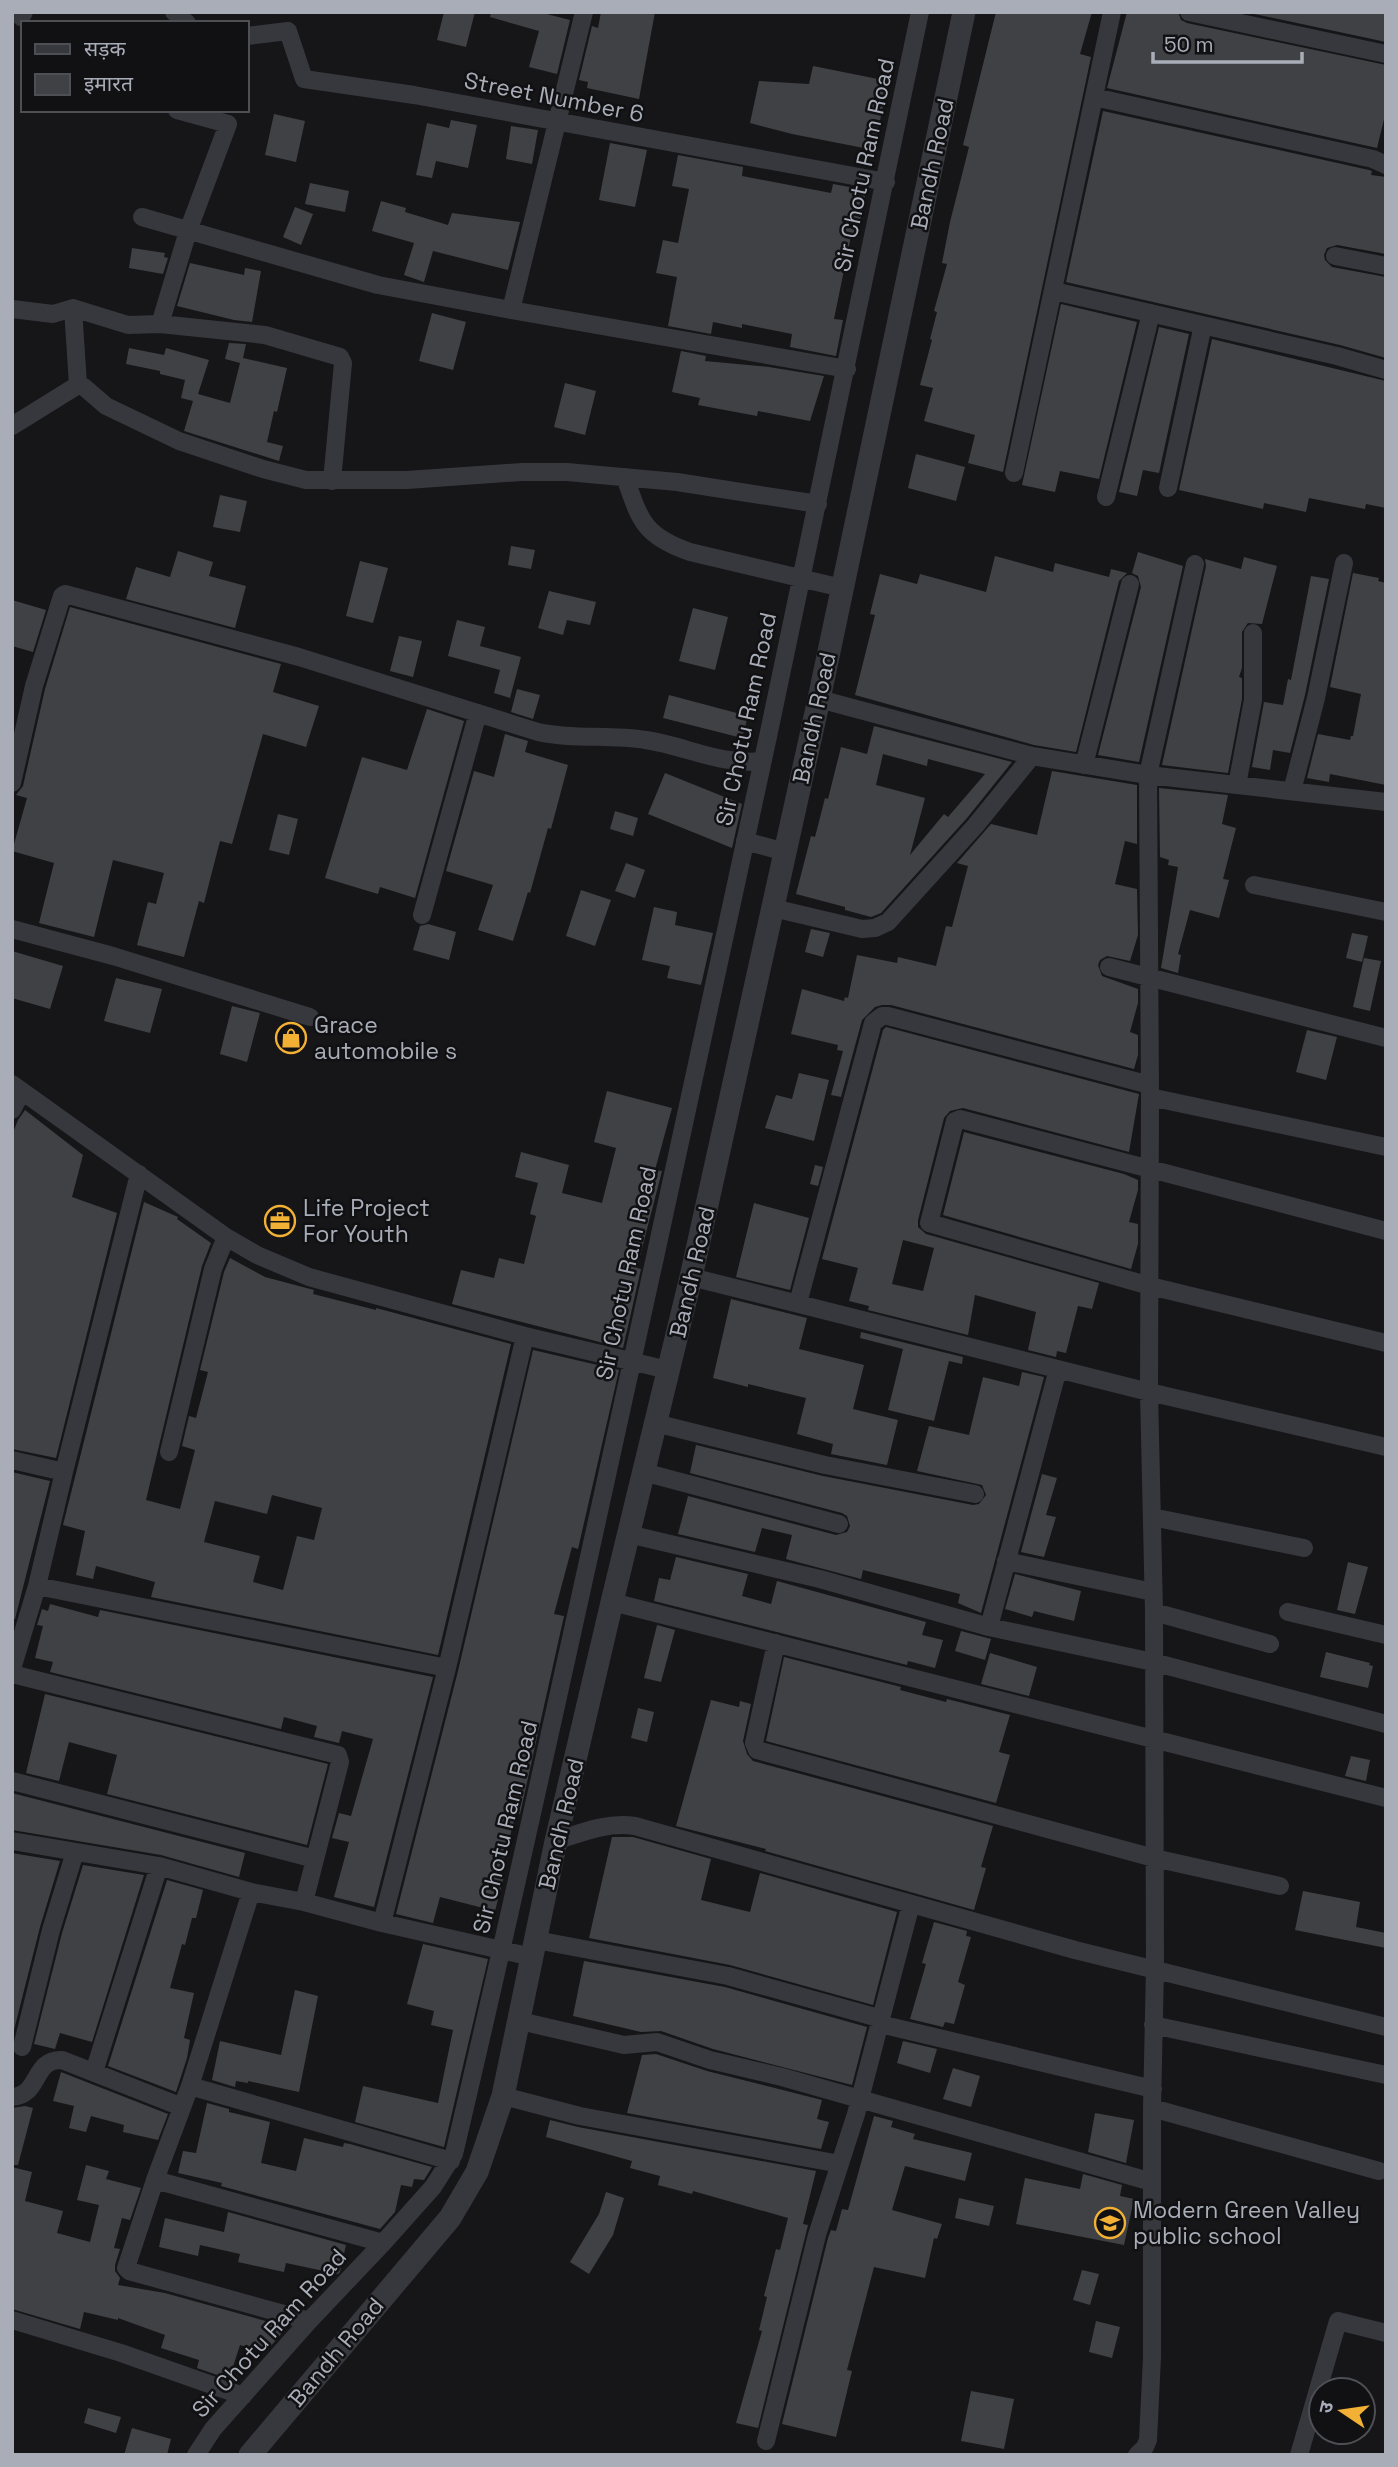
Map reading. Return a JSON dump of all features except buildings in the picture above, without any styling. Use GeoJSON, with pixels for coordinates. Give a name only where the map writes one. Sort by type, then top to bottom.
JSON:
{"type":"FeatureCollection","features":[{"type":"Feature","properties":{"kind":"street"},"geometry":{"type":"LineString","coordinates":[[511,310],[584,12]]}},
{"type":"Feature","properties":{"kind":"street","name":"Sir Chotu Ram Road"},"geometry":{"type":"LineString","coordinates":[[196,2455],[213,2429],[433,2187],[451,2161],[502,1950],[632,1362],[802,580],[920,12]]}},
{"type":"Feature","properties":{"kind":"street","name":"Bandh Road"},"geometry":{"type":"LineString","coordinates":[[250,2455],[450,2218],[477,2172],[503,2096],[556,1841],[691,1278],[773,908],[964,12]]}},
{"type":"Feature","properties":{"kind":"street"},"geometry":{"type":"LineString","coordinates":[[1014,472],[1112,12]]}},
{"type":"Feature","properties":{"kind":"street"},"geometry":{"type":"LineString","coordinates":[[1189,12],[1386,54]]}},
{"type":"Feature","properties":{"kind":"street","name":"Street Number 6"},"geometry":{"type":"LineString","coordinates":[[248,36],[288,32],[304,79],[414,95],[886,182]]}},
{"type":"Feature","properties":{"kind":"street"},"geometry":{"type":"LineString","coordinates":[[1094,97],[1373,159],[1386,165]]}},
{"type":"Feature","properties":{"kind":"street"},"geometry":{"type":"LineString","coordinates":[[160,324],[188,230],[228,124],[184,112]]}},
{"type":"Feature","properties":{"kind":"street"},"geometry":{"type":"LineString","coordinates":[[142,217],[379,285],[847,369]]}},
{"type":"Feature","properties":{"kind":"street"},"geometry":{"type":"LineString","coordinates":[[1335,256],[1386,266]]}},
{"type":"Feature","properties":{"kind":"street"},"geometry":{"type":"LineString","coordinates":[[1054,291],[1386,370]]}},
{"type":"Feature","properties":{"kind":"street"},"geometry":{"type":"LineString","coordinates":[[73,308],[78,385]]}},
{"type":"Feature","properties":{"kind":"street"},"geometry":{"type":"LineString","coordinates":[[12,309],[53,314],[73,308],[128,325],[160,324],[265,335],[340,357],[343,363],[332,481]]}},
{"type":"Feature","properties":{"kind":"street"},"geometry":{"type":"LineString","coordinates":[[1106,497],[1150,313]]}},
{"type":"Feature","properties":{"kind":"street"},"geometry":{"type":"LineString","coordinates":[[1168,488],[1203,325]]}},
{"type":"Feature","properties":{"kind":"street"},"geometry":{"type":"LineString","coordinates":[[12,426],[78,385]]}},
{"type":"Feature","properties":{"kind":"street"},"geometry":{"type":"LineString","coordinates":[[78,385],[106,406],[179,441],[291,477],[332,481],[407,480],[546,472],[677,482],[818,504]]}},
{"type":"Feature","properties":{"kind":"street"},"geometry":{"type":"LineString","coordinates":[[625,477],[642,518],[654,536],[667,544],[690,552],[842,588]]}},
{"type":"Feature","properties":{"kind":"street"},"geometry":{"type":"LineString","coordinates":[[1292,791],[1316,698],[1344,563]]}},
{"type":"Feature","properties":{"kind":"street"},"geometry":{"type":"LineString","coordinates":[[1137,2455],[1148,2440],[1152,2357],[1155,1968],[1154,1612],[1149,1392],[1148,775],[1195,564]]}},
{"type":"Feature","properties":{"kind":"street"},"geometry":{"type":"LineString","coordinates":[[1084,765],[1130,584]]}},
{"type":"Feature","properties":{"kind":"street"},"geometry":{"type":"LineString","coordinates":[[12,783],[34,686],[62,596],[65,594],[290,654],[550,735],[644,739],[734,762],[762,761]]}},
{"type":"Feature","properties":{"kind":"street"},"geometry":{"type":"LineString","coordinates":[[1237,785],[1253,699],[1253,634]]}},
{"type":"Feature","properties":{"kind":"street"},"geometry":{"type":"LineString","coordinates":[[819,699],[1032,756],[1148,775],[1386,802]]}},
{"type":"Feature","properties":{"kind":"street"},"geometry":{"type":"LineString","coordinates":[[422,915],[478,713]]}},
{"type":"Feature","properties":{"kind":"street"},"geometry":{"type":"LineString","coordinates":[[773,908],[862,929],[875,928],[888,922],[976,825],[1032,756]]}},
{"type":"Feature","properties":{"kind":"street"},"geometry":{"type":"LineString","coordinates":[[745,841],[785,852]]}},
{"type":"Feature","properties":{"kind":"street"},"geometry":{"type":"LineString","coordinates":[[1254,885],[1386,912]]}},
{"type":"Feature","properties":{"kind":"street"},"geometry":{"type":"LineString","coordinates":[[12,929],[113,956],[310,1017]]}},
{"type":"Feature","properties":{"kind":"street"},"geometry":{"type":"LineString","coordinates":[[1109,967],[1386,1038]]}},
{"type":"Feature","properties":{"kind":"street"},"geometry":{"type":"LineString","coordinates":[[797,1303],[873,1023],[888,1016],[1150,1091],[1386,1147]]}},
{"type":"Feature","properties":{"kind":"street"},"geometry":{"type":"LineString","coordinates":[[12,1111],[17,1087],[226,1237],[257,1255],[309,1277],[525,1336],[668,1370]]}},
{"type":"Feature","properties":{"kind":"street"},"geometry":{"type":"LineString","coordinates":[[1386,1231],[958,1119],[955,1121],[929,1223],[1150,1286],[1386,1343]]}},
{"type":"Feature","properties":{"kind":"street"},"geometry":{"type":"LineString","coordinates":[[139,1174],[37,1586],[18,1628],[12,1671],[335,1753],[340,1762],[304,1902]]}},
{"type":"Feature","properties":{"kind":"street"},"geometry":{"type":"LineString","coordinates":[[169,1452],[214,1269],[226,1237]]}},
{"type":"Feature","properties":{"kind":"street"},"geometry":{"type":"LineString","coordinates":[[691,1278],[1149,1392],[1386,1447]]}},
{"type":"Feature","properties":{"kind":"street"},"geometry":{"type":"LineString","coordinates":[[382,1923],[447,1668],[525,1336]]}},
{"type":"Feature","properties":{"kind":"street"},"geometry":{"type":"LineString","coordinates":[[989,1628],[1058,1369]]}},
{"type":"Feature","properties":{"kind":"street"},"geometry":{"type":"LineString","coordinates":[[655,1423],[825,1465],[975,1494]]}},
{"type":"Feature","properties":{"kind":"street"},"geometry":{"type":"LineString","coordinates":[[12,1460],[64,1472]]}},
{"type":"Feature","properties":{"kind":"street"},"geometry":{"type":"LineString","coordinates":[[643,1472],[839,1524]]}},
{"type":"Feature","properties":{"kind":"street"},"geometry":{"type":"LineString","coordinates":[[1152,1517],[1304,1548]]}},
{"type":"Feature","properties":{"kind":"street"},"geometry":{"type":"LineString","coordinates":[[628,1534],[820,1579],[989,1628],[1153,1662],[1386,1724]]}},
{"type":"Feature","properties":{"kind":"street"},"geometry":{"type":"LineString","coordinates":[[1006,1561],[1153,1592]]}},
{"type":"Feature","properties":{"kind":"street"},"geometry":{"type":"LineString","coordinates":[[37,1586],[447,1668]]}},
{"type":"Feature","properties":{"kind":"street"},"geometry":{"type":"LineString","coordinates":[[612,1602],[1386,1798]]}},
{"type":"Feature","properties":{"kind":"street"},"geometry":{"type":"LineString","coordinates":[[1154,1612],[1270,1644]]}},
{"type":"Feature","properties":{"kind":"street"},"geometry":{"type":"LineString","coordinates":[[1288,1612],[1386,1635]]}},
{"type":"Feature","properties":{"kind":"street"},"geometry":{"type":"LineString","coordinates":[[776,1643],[754,1743],[757,1749],[1154,1858],[1280,1886]]}},
{"type":"Feature","properties":{"kind":"street"},"geometry":{"type":"LineString","coordinates":[[12,1781],[315,1859]]}},
{"type":"Feature","properties":{"kind":"street"},"geometry":{"type":"LineString","coordinates":[[556,1841],[603,1826],[635,1826],[1076,1950],[1386,2026]]}},
{"type":"Feature","properties":{"kind":"street"},"geometry":{"type":"LineString","coordinates":[[12,1841],[159,1866],[251,1892],[304,1902],[502,1950],[534,1949],[728,1976],[881,2021],[1153,2089]]}},
{"type":"Feature","properties":{"kind":"street"},"geometry":{"type":"LineString","coordinates":[[22,2047],[51,1930],[75,1852]]}},
{"type":"Feature","properties":{"kind":"street"},"geometry":{"type":"LineString","coordinates":[[94,2072],[159,1866]]}},
{"type":"Feature","properties":{"kind":"street"},"geometry":{"type":"LineString","coordinates":[[251,1892],[190,2086],[126,2266],[127,2270],[309,2321]]}},
{"type":"Feature","properties":{"kind":"street"},"geometry":{"type":"LineString","coordinates":[[766,2441],[817,2235],[860,2100],[911,1904]]}},
{"type":"Feature","properties":{"kind":"street"},"geometry":{"type":"LineString","coordinates":[[520,2021],[624,2045],[657,2042],[710,2060],[782,2077],[1152,2182]]}},
{"type":"Feature","properties":{"kind":"street"},"geometry":{"type":"LineString","coordinates":[[1153,2025],[1386,2075]]}},
{"type":"Feature","properties":{"kind":"street"},"geometry":{"type":"LineString","coordinates":[[12,2097],[24,2095],[30,2090],[41,2068],[56,2060],[62,2060],[182,2107]]}},
{"type":"Feature","properties":{"kind":"street"},"geometry":{"type":"LineString","coordinates":[[190,2086],[451,2161]]}},
{"type":"Feature","properties":{"kind":"street"},"geometry":{"type":"LineString","coordinates":[[503,2096],[580,2116],[841,2164]]}},
{"type":"Feature","properties":{"kind":"street"},"geometry":{"type":"LineString","coordinates":[[1152,2108],[1379,2171]]}},
{"type":"Feature","properties":{"kind":"street"},"geometry":{"type":"LineString","coordinates":[[155,2180],[383,2243]]}},
{"type":"Feature","properties":{"kind":"street"},"geometry":{"type":"LineString","coordinates":[[12,2320],[121,2353],[243,2396]]}},
{"type":"Feature","properties":{"kind":"street"},"geometry":{"type":"LineString","coordinates":[[1298,2455],[1338,2321],[1386,2333]]}},
{"type":"Feature","properties":{"kind":"place","name":"Grace automobile s"},"geometry":{"type":"Point","coordinates":[291,1038]}},
{"type":"Feature","properties":{"kind":"place","name":"Life Project For Youth"},"geometry":{"type":"Point","coordinates":[280,1221]}},
{"type":"Feature","properties":{"kind":"place","name":"Modern Green Valley public school"},"geometry":{"type":"Point","coordinates":[1110,2223]}}]}
